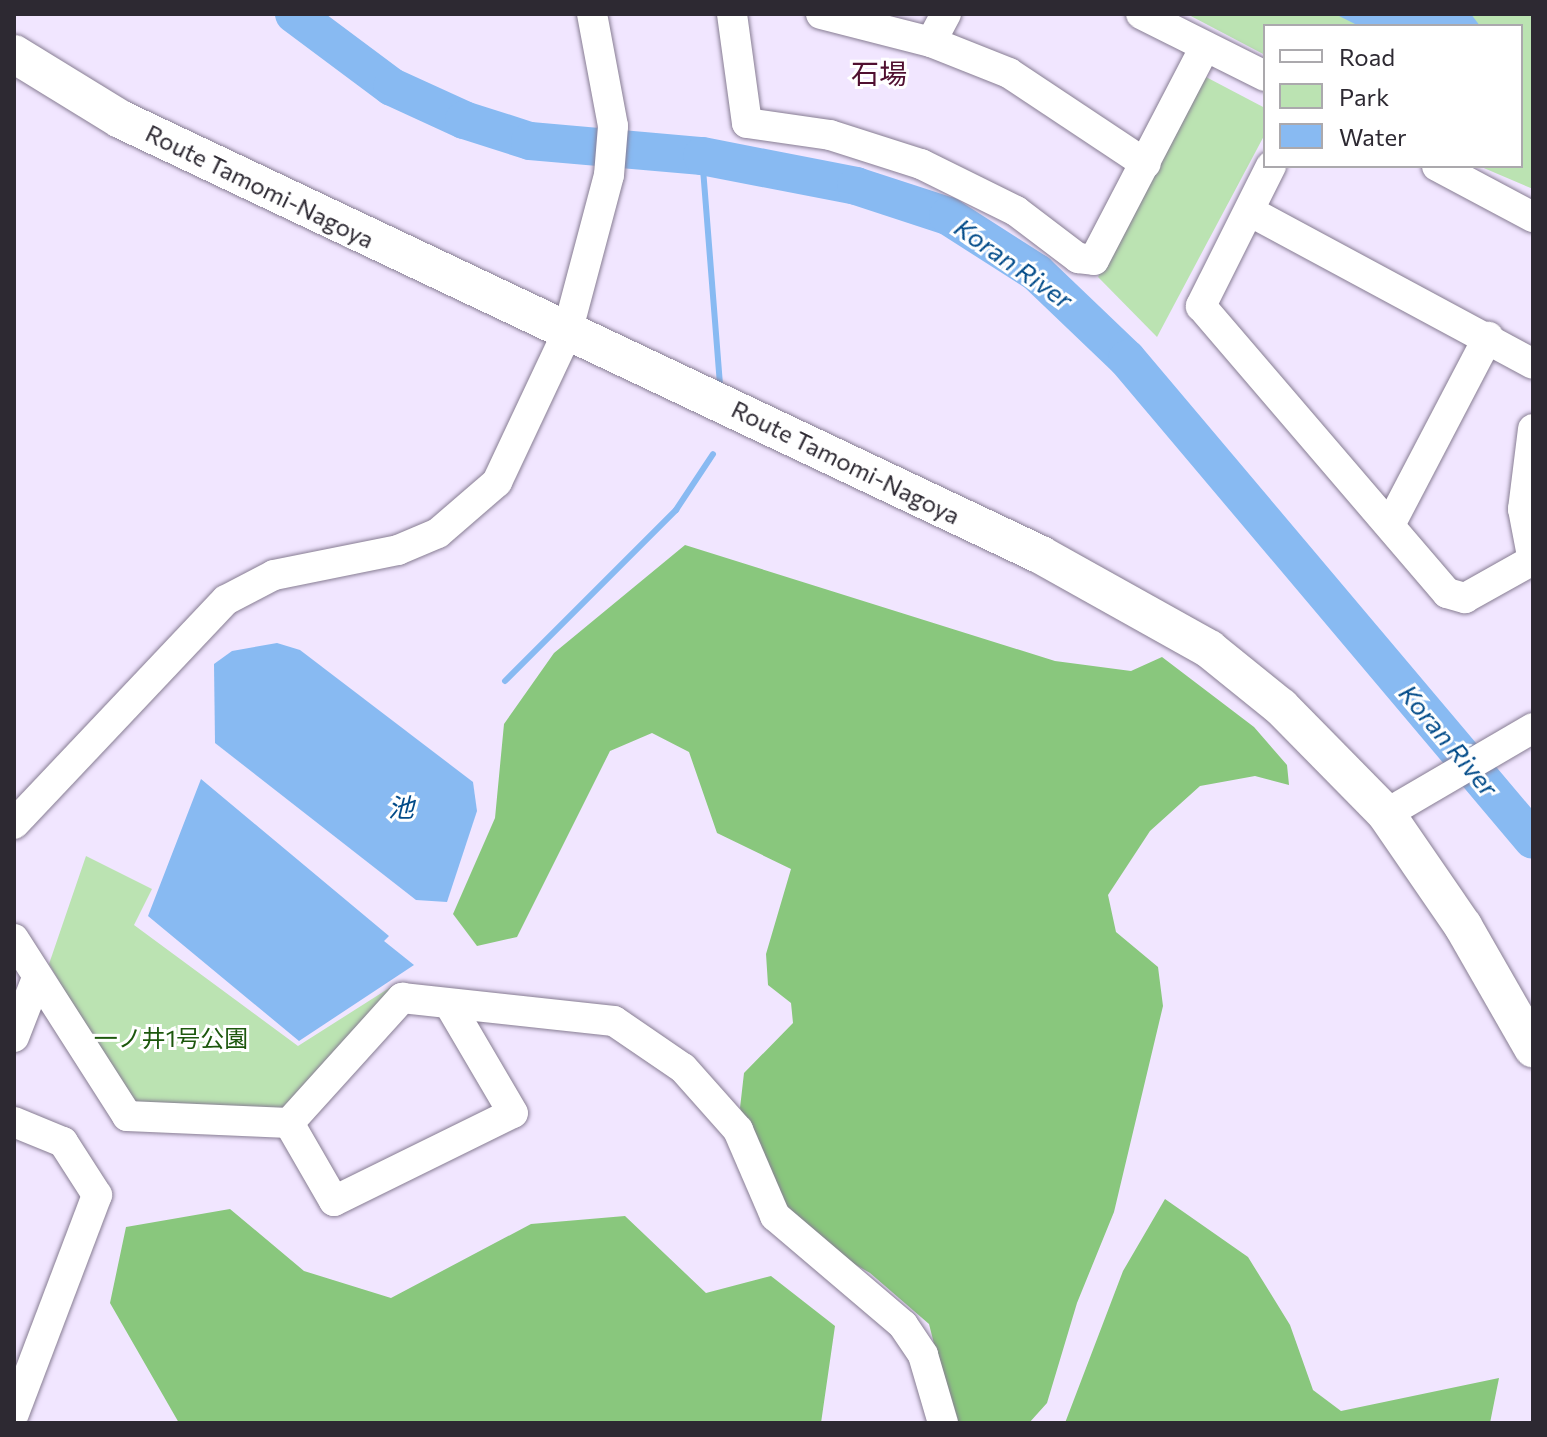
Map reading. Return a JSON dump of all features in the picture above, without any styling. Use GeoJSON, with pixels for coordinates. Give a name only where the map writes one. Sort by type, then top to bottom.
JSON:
{"type":"FeatureCollection","features":[{"type":"Feature","properties":{"kind":"main road","name":"Route Tamomi-Nagoya"},"geometry":{"type":"LineString","coordinates":[[14,54],[120,119],[1129,600],[1209,649],[1281,707],[1386,814],[1463,926],[1533,1048]]}},
{"type":"Feature","properties":{"kind":"street"},"geometry":{"type":"LineString","coordinates":[[14,824],[226,600],[274,575],[398,550],[473,510],[519,449],[567,333],[609,175],[613,126],[592,14]]}},
{"type":"Feature","properties":{"kind":"street"},"geometry":{"type":"LineString","coordinates":[[732,14],[747,123],[830,135],[921,164],[1016,211],[1078,258],[1094,260],[1205,47]]}},
{"type":"Feature","properties":{"kind":"street"},"geometry":{"type":"LineString","coordinates":[[821,14],[931,42],[1060,101],[1146,164]]}},
{"type":"Feature","properties":{"kind":"street"},"geometry":{"type":"LineString","coordinates":[[931,42],[946,14]]}},
{"type":"Feature","properties":{"kind":"street"},"geometry":{"type":"LineString","coordinates":[[1141,14],[1263,75]]}},
{"type":"Feature","properties":{"kind":"street"},"geometry":{"type":"LineString","coordinates":[[1270,168],[1251,212],[1201,306],[1456,596],[1465,598],[1533,561],[1523,509],[1533,429]]}},
{"type":"Feature","properties":{"kind":"street"},"geometry":{"type":"LineString","coordinates":[[1441,168],[1533,217]]}},
{"type":"Feature","properties":{"kind":"street"},"geometry":{"type":"LineString","coordinates":[[1251,212],[1488,337],[1533,364]]}},
{"type":"Feature","properties":{"kind":"street"},"geometry":{"type":"LineString","coordinates":[[1392,521],[1488,337]]}},
{"type":"Feature","properties":{"kind":"street"},"geometry":{"type":"LineString","coordinates":[[1386,814],[1435,782],[1521,735]]}},
{"type":"Feature","properties":{"kind":"street"},"geometry":{"type":"LineString","coordinates":[[14,939],[127,1116],[289,1123]]}},
{"type":"Feature","properties":{"kind":"street"},"geometry":{"type":"LineString","coordinates":[[14,1037],[37,978]]}},
{"type":"Feature","properties":{"kind":"street"},"geometry":{"type":"LineString","coordinates":[[289,1123],[402,998],[614,1021],[683,1068],[738,1130],[775,1216],[903,1325],[923,1355],[943,1423]]}},
{"type":"Feature","properties":{"kind":"street"},"geometry":{"type":"LineString","coordinates":[[289,1123],[334,1201],[513,1113],[449,1004]]}},
{"type":"Feature","properties":{"kind":"street"},"geometry":{"type":"LineString","coordinates":[[14,1122],[63,1142],[97,1195],[14,1414]]}},
{"type":"Feature","properties":{"kind":"green space"},"geometry":{"type":"Polygon","coordinates":[[[1187,14],[1533,14],[1533,189],[1484,168],[1523,168],[1523,24],[1263,24],[1263,54],[1187,14]]]}},
{"type":"Feature","properties":{"kind":"green space"},"geometry":{"type":"Polygon","coordinates":[[[1206,77],[1263,107],[1263,138],[1157,337],[1098,277],[1206,77]]]}},
{"type":"Feature","properties":{"kind":"green space"},"geometry":{"type":"Polygon","coordinates":[[[685,545],[1055,661],[1131,671],[1162,657],[1254,727],[1287,765],[1289,785],[1255,776],[1200,786],[1150,831],[1108,895],[1116,932],[1158,967],[1163,1006],[1114,1212],[1077,1303],[1047,1403],[1029,1423],[954,1423],[929,1324],[870,1273],[791,1228],[740,1108],[744,1073],[793,1023],[791,1003],[768,985],[766,954],[791,869],[717,833],[689,752],[652,733],[610,751],[517,937],[477,946],[453,914],[495,818],[504,724],[554,653],[685,545]]]}},
{"type":"Feature","properties":{"kind":"green space","name":"一ノ井1号公園"},"geometry":{"type":"Polygon","coordinates":[[[86,856],[152,889],[134,925],[298,1046],[394,985],[284,1109],[131,1104],[49,964],[86,856]]]}},
{"type":"Feature","properties":{"kind":"green space"},"geometry":{"type":"Polygon","coordinates":[[[1165,1199],[1248,1257],[1290,1325],[1313,1390],[1341,1411],[1499,1378],[1490,1423],[1065,1423],[1123,1271],[1165,1199]]]}},
{"type":"Feature","properties":{"kind":"green space"},"geometry":{"type":"Polygon","coordinates":[[[230,1209],[304,1271],[391,1298],[531,1224],[625,1216],[706,1293],[771,1276],[835,1326],[821,1423],[179,1423],[110,1303],[126,1227],[230,1209]]]}},
{"type":"Feature","properties":{"kind":"water"},"geometry":{"type":"Polygon","coordinates":[[[1335,14],[1471,14],[1478,24],[1355,24],[1335,14]]]}},
{"type":"Feature","properties":{"kind":"water","name":"池"},"geometry":{"type":"Polygon","coordinates":[[[277,643],[300,650],[473,782],[477,811],[447,902],[416,900],[215,743],[214,664],[232,651],[277,643]]]}},
{"type":"Feature","properties":{"kind":"water"},"geometry":{"type":"Polygon","coordinates":[[[201,779],[389,936],[384,941],[414,965],[299,1041],[148,916],[201,779]]]}},
{"type":"Feature","properties":{"kind":"waterway","name":"Koran River"},"geometry":{"type":"LineString","coordinates":[[294,14],[392,87],[464,120],[530,141],[702,156],[856,186],[948,216],[1037,273],[1127,359],[1533,840]]}},
{"type":"Feature","properties":{"kind":"waterway"},"geometry":{"type":"LineString","coordinates":[[702,156],[720,387]]}},
{"type":"Feature","properties":{"kind":"waterway"},"geometry":{"type":"LineString","coordinates":[[505,681],[676,510],[713,454]]}},
{"type":"Feature","properties":{"kind":"district","name":"石場"},"geometry":{"type":"Point","coordinates":[879,73]}}]}
